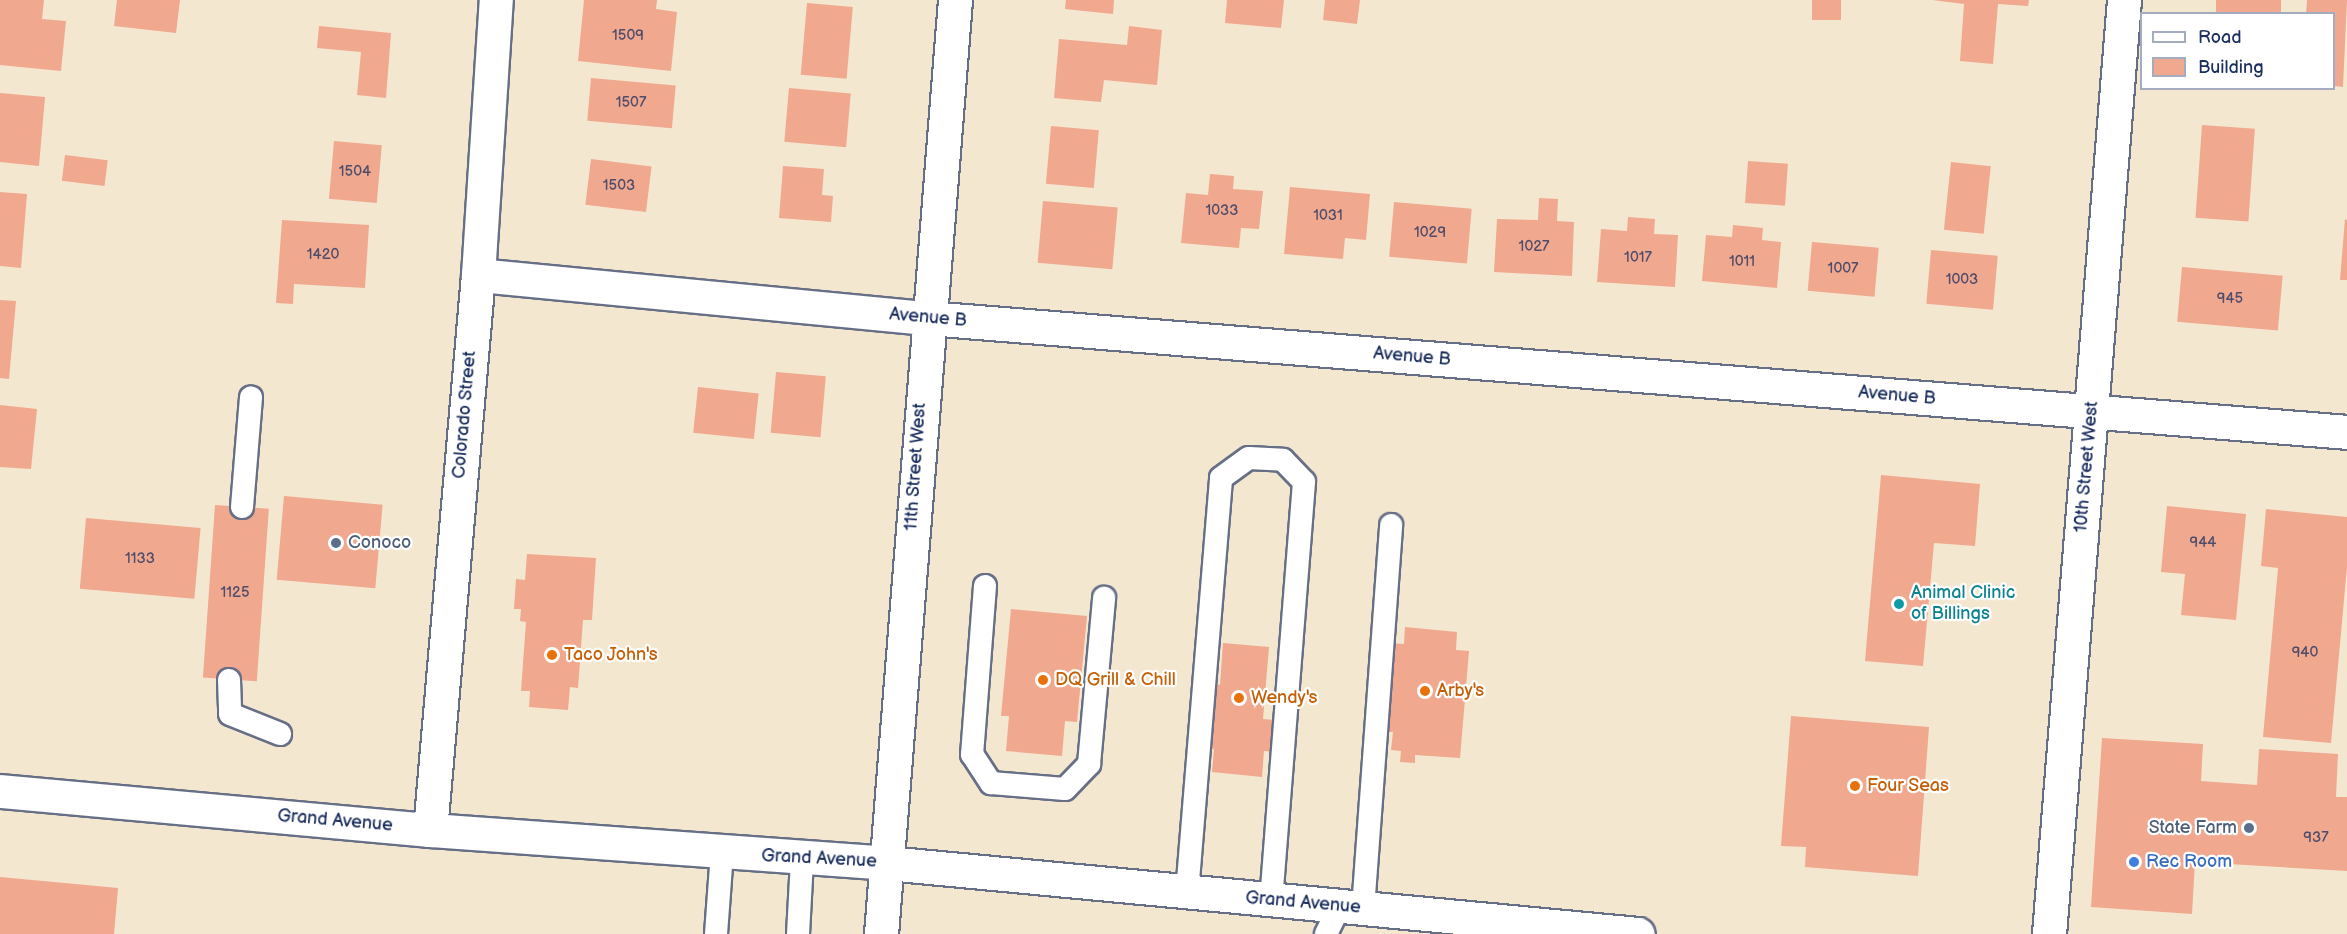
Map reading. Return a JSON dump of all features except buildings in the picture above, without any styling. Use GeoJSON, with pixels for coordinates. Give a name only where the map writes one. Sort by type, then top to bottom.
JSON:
{"type":"FeatureCollection","features":[{"type":"Feature","properties":{"kind":"street","name":"Colorado Street"},"geometry":{"type":"LineString","coordinates":[[430,830],[478,275],[496,0]]}},
{"type":"Feature","properties":{"kind":"street","name":"11th Street West"},"geometry":{"type":"LineString","coordinates":[[881,934],[955,0]]}},
{"type":"Feature","properties":{"kind":"street","name":"10th Street West"},"geometry":{"type":"LineString","coordinates":[[2049,934],[2124,0]]}},
{"type":"Feature","properties":{"kind":"street","name":"Avenue B"},"geometry":{"type":"LineString","coordinates":[[478,275],[928,318],[2347,432]]}},
{"type":"Feature","properties":{"kind":"street","name":"Grand Avenue"},"geometry":{"type":"LineString","coordinates":[[0,791],[430,830],[802,859],[887,863],[1270,900],[1343,916],[1415,924],[1638,934]]}},
{"type":"Feature","properties":{"kind":"lane"},"geometry":{"type":"LineString","coordinates":[[242,507],[251,397]]}},
{"type":"Feature","properties":{"kind":"lane"},"geometry":{"type":"LineString","coordinates":[[1187,893],[1221,478],[1250,458],[1283,460],[1304,482],[1270,900]]}},
{"type":"Feature","properties":{"kind":"lane"},"geometry":{"type":"LineString","coordinates":[[1343,916],[1391,525]]}},
{"type":"Feature","properties":{"kind":"lane"},"geometry":{"type":"LineString","coordinates":[[985,586],[972,754],[991,783],[1065,789],[1089,764],[1104,598]]}},
{"type":"Feature","properties":{"kind":"lane"},"geometry":{"type":"LineString","coordinates":[[229,680],[230,714],[280,734]]}},
{"type":"Feature","properties":{"kind":"lane"},"geometry":{"type":"LineString","coordinates":[[716,934],[722,853]]}},
{"type":"Feature","properties":{"kind":"lane"},"geometry":{"type":"LineString","coordinates":[[798,934],[802,859]]}},
{"type":"Feature","properties":{"kind":"place","name":"Conoco"},"geometry":{"type":"Point","coordinates":[336,543]}},
{"type":"Feature","properties":{"kind":"place","name":"Animal Clinic of Billings"},"geometry":{"type":"Point","coordinates":[1899,604]}},
{"type":"Feature","properties":{"kind":"place","name":"Taco John's"},"geometry":{"type":"Point","coordinates":[552,655]}},
{"type":"Feature","properties":{"kind":"place","name":"DQ Grill & Chill"},"geometry":{"type":"Point","coordinates":[1043,680]}},
{"type":"Feature","properties":{"kind":"place","name":"Arby's"},"geometry":{"type":"Point","coordinates":[1425,691]}},
{"type":"Feature","properties":{"kind":"place","name":"Wendy's"},"geometry":{"type":"Point","coordinates":[1239,698]}},
{"type":"Feature","properties":{"kind":"place","name":"Four Seas"},"geometry":{"type":"Point","coordinates":[1855,786]}},
{"type":"Feature","properties":{"kind":"place","name":"State Farm"},"geometry":{"type":"Point","coordinates":[2249,828]}},
{"type":"Feature","properties":{"kind":"place","name":"Rec Room"},"geometry":{"type":"Point","coordinates":[2134,862]}}]}
